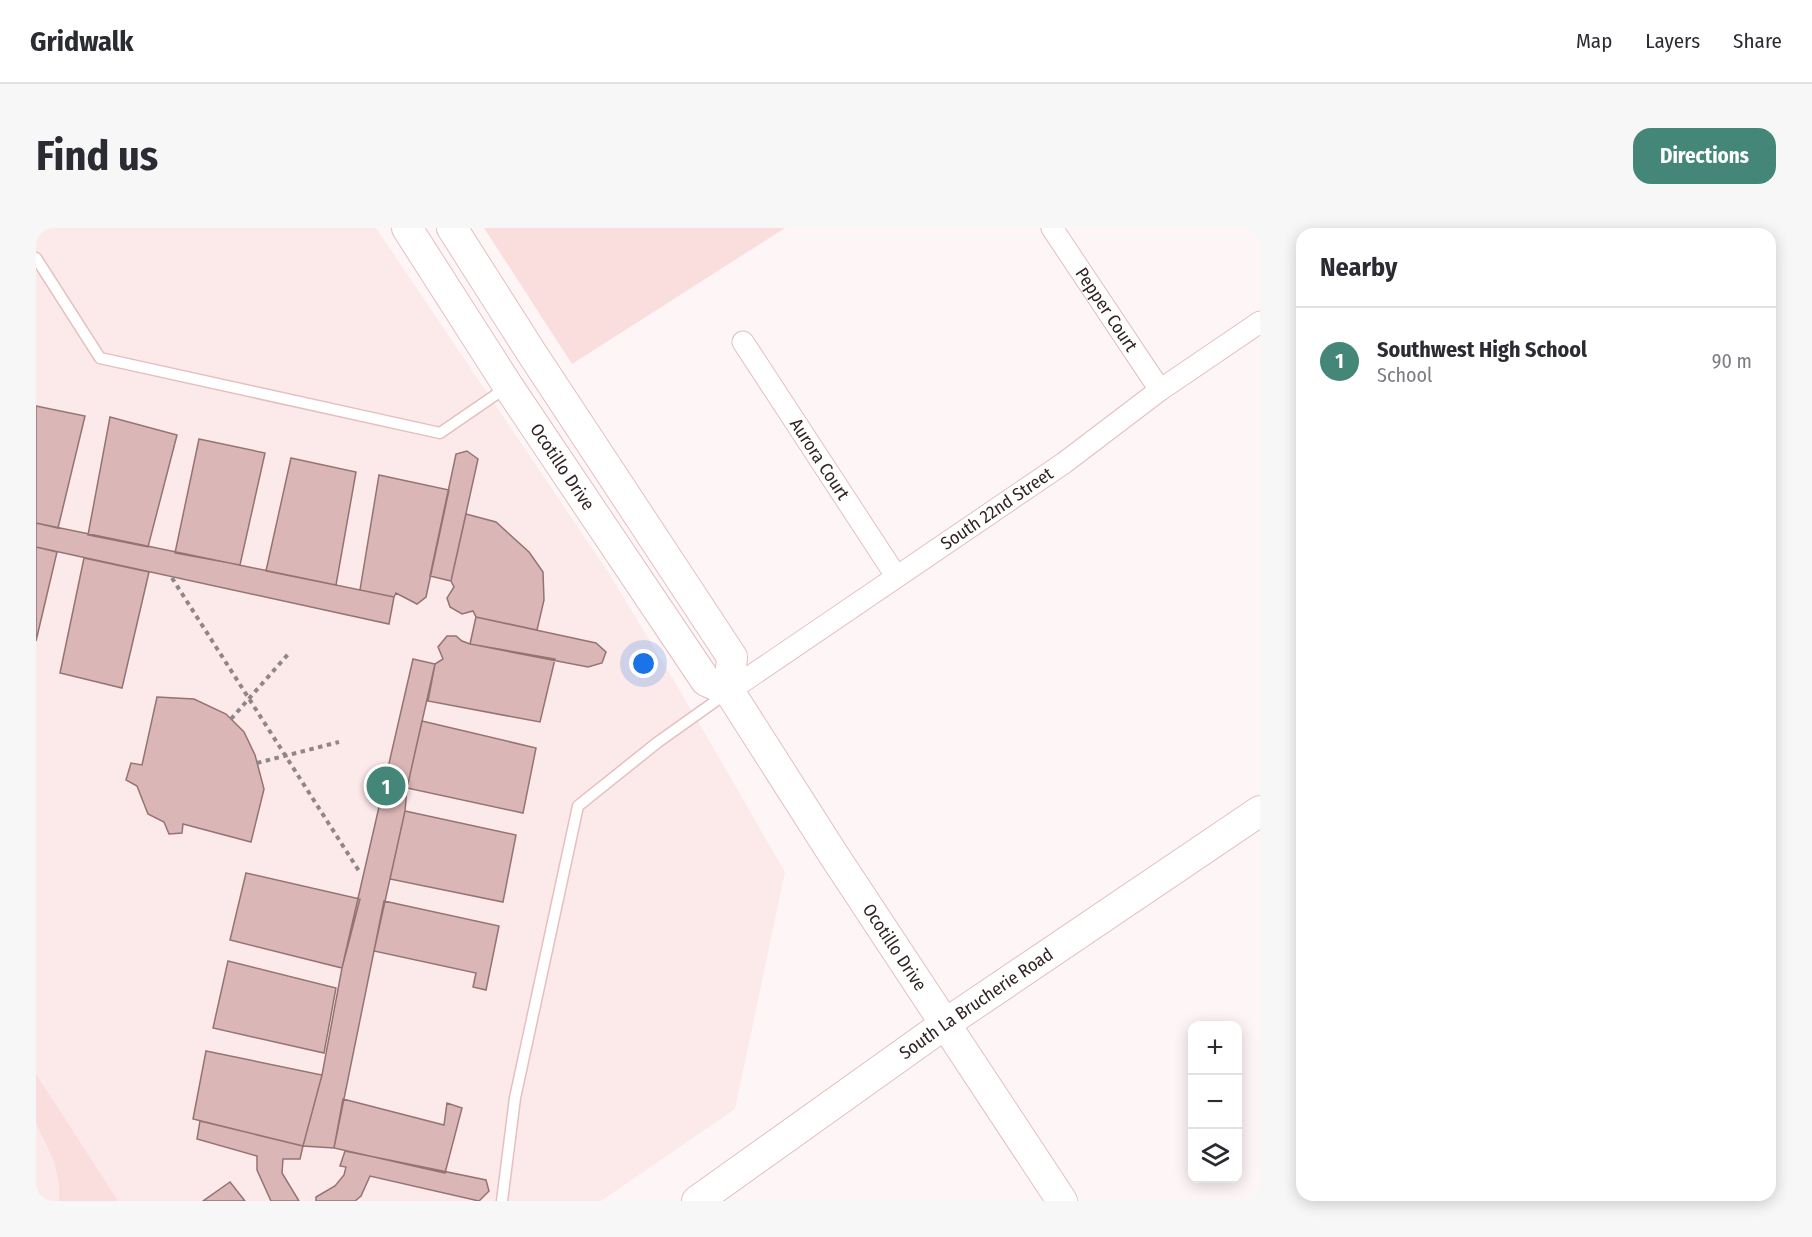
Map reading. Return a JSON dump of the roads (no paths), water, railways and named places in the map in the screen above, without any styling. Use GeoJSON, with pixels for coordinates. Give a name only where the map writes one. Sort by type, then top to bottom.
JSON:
{"type":"FeatureCollection","features":[{"type":"Feature","properties":{"kind":"street","name":"Ocotillo Drive"},"geometry":{"type":"LineString","coordinates":[[407,228],[508,386],[706,681],[729,691],[1062,1201]]}},
{"type":"Feature","properties":{"kind":"street","name":"Ocotillo Drive"},"geometry":{"type":"LineString","coordinates":[[452,228],[537,362],[732,657],[729,691]]}},
{"type":"Feature","properties":{"kind":"street","name":"Pepper Court"},"geometry":{"type":"LineString","coordinates":[[1052,228],[1160,390]]}},
{"type":"Feature","properties":{"kind":"street","name":"South 22nd Street"},"geometry":{"type":"LineString","coordinates":[[729,691],[1064,463],[1160,390],[1260,322]]}},
{"type":"Feature","properties":{"kind":"street","name":"Aurora Court"},"geometry":{"type":"LineString","coordinates":[[743,342],[896,576]]}},
{"type":"Feature","properties":{"kind":"street","name":"South La Brucherie Road"},"geometry":{"type":"LineString","coordinates":[[697,1201],[945,1024],[1260,811]]}},
{"type":"Feature","properties":{"kind":"lane"},"geometry":{"type":"LineString","coordinates":[[36,258],[100,358],[440,434],[508,386]]}},
{"type":"Feature","properties":{"kind":"lane"},"geometry":{"type":"LineString","coordinates":[[502,1201],[515,1098],[578,806],[658,742],[729,691]]}},
{"type":"Feature","properties":{"kind":"place","name":"Southwest High School"},"geometry":{"type":"Point","coordinates":[386,786]}}]}
